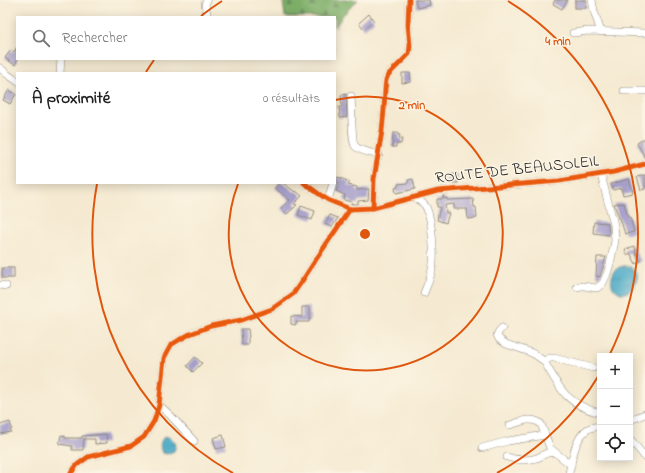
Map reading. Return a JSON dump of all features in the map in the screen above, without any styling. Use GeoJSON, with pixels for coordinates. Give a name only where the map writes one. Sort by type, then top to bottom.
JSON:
{"type":"FeatureCollection","features":[{"type":"Feature","properties":{"kind":"street"},"geometry":{"type":"LineString","coordinates":[[207,0],[205,4],[207,13]]}},
{"type":"Feature","properties":{"kind":"street"},"geometry":{"type":"LineString","coordinates":[[373,208],[374,179],[379,155],[384,110],[384,89],[388,75],[409,54],[409,0]]}},
{"type":"Feature","properties":{"kind":"street"},"geometry":{"type":"LineString","coordinates":[[592,0],[601,32]]}},
{"type":"Feature","properties":{"kind":"street"},"geometry":{"type":"LineString","coordinates":[[573,33],[588,31],[645,33]]}},
{"type":"Feature","properties":{"kind":"street"},"geometry":{"type":"LineString","coordinates":[[60,72],[62,60]]}},
{"type":"Feature","properties":{"kind":"street"},"geometry":{"type":"LineString","coordinates":[[0,68],[16,80]]}},
{"type":"Feature","properties":{"kind":"street"},"geometry":{"type":"LineString","coordinates":[[624,91],[645,91]]}},
{"type":"Feature","properties":{"kind":"street"},"geometry":{"type":"LineString","coordinates":[[351,96],[354,145],[358,149],[379,155]]}},
{"type":"Feature","properties":{"kind":"street","name":"ROUTE DE BEAUSOLEIL"},"geometry":{"type":"LineString","coordinates":[[305,184],[328,200],[350,209],[373,208],[438,191],[559,181],[601,175],[645,164]]}},
{"type":"Feature","properties":{"kind":"street"},"geometry":{"type":"LineString","coordinates":[[577,287],[581,285],[597,288],[603,283],[610,264],[615,241],[614,225],[601,175]]}},
{"type":"Feature","properties":{"kind":"street"},"geometry":{"type":"LineString","coordinates":[[328,200],[333,184]]}},
{"type":"Feature","properties":{"kind":"street"},"geometry":{"type":"LineString","coordinates":[[414,197],[424,204],[430,219],[434,261],[424,293]]}},
{"type":"Feature","properties":{"kind":"street"},"geometry":{"type":"LineString","coordinates":[[71,473],[77,465],[88,457],[131,446],[144,438],[154,421],[159,405],[164,358],[171,345],[190,334],[211,326],[241,320],[272,309],[292,294],[350,209]]}},
{"type":"Feature","properties":{"kind":"street"},"geometry":{"type":"LineString","coordinates":[[502,328],[497,335],[502,341],[506,344],[534,354],[544,360],[567,397],[576,404],[597,412]]}},
{"type":"Feature","properties":{"kind":"street"},"geometry":{"type":"LineString","coordinates":[[544,360],[550,358],[560,359],[593,368]]}},
{"type":"Feature","properties":{"kind":"street"},"geometry":{"type":"LineString","coordinates":[[159,405],[194,441]]}},
{"type":"Feature","properties":{"kind":"street"},"geometry":{"type":"LineString","coordinates":[[633,419],[645,414]]}},
{"type":"Feature","properties":{"kind":"street"},"geometry":{"type":"LineString","coordinates":[[510,425],[536,420],[541,424],[550,448],[571,465]]}},
{"type":"Feature","properties":{"kind":"street"},"geometry":{"type":"LineString","coordinates":[[569,473],[577,442],[589,429],[597,427]]}},
{"type":"Feature","properties":{"kind":"street"},"geometry":{"type":"LineString","coordinates":[[482,448],[508,441],[545,435]]}},
{"type":"Feature","properties":{"kind":"street"},"geometry":{"type":"LineString","coordinates":[[633,443],[645,457]]}},
{"type":"Feature","properties":{"kind":"street"},"geometry":{"type":"LineString","coordinates":[[507,457],[515,460],[536,458],[548,452],[556,454]]}},
{"type":"Feature","properties":{"kind":"green space"},"geometry":{"type":"Polygon","coordinates":[[[283,0],[358,0],[342,16],[336,26],[336,16],[285,16],[283,0]]]}},
{"type":"Feature","properties":{"kind":"water"},"geometry":{"type":"Polygon","coordinates":[[[624,266],[630,266],[636,271],[637,280],[633,288],[625,293],[621,293],[613,288],[611,281],[615,271],[624,266]]]}},
{"type":"Feature","properties":{"kind":"water"},"geometry":{"type":"Polygon","coordinates":[[[165,436],[172,439],[176,445],[174,451],[167,454],[162,453],[160,448],[161,442],[165,436]]]}},
{"type":"Feature","properties":{"kind":"building"},"geometry":{"type":"Polygon","coordinates":[[[415,0],[429,0],[430,5],[417,8],[415,0]]]}},
{"type":"Feature","properties":{"kind":"building"},"geometry":{"type":"Polygon","coordinates":[[[555,0],[568,0],[562,9],[553,4],[555,0]]]}},
{"type":"Feature","properties":{"kind":"building"},"geometry":{"type":"Polygon","coordinates":[[[575,0],[586,0],[586,8],[575,8],[575,0]]]}},
{"type":"Feature","properties":{"kind":"building"},"geometry":{"type":"Polygon","coordinates":[[[369,14],[374,21],[364,29],[359,23],[369,14]]]}},
{"type":"Feature","properties":{"kind":"building"},"geometry":{"type":"Polygon","coordinates":[[[16,49],[17,61],[15,65],[5,58],[11,50],[14,52],[16,49]]]}},
{"type":"Feature","properties":{"kind":"building"},"geometry":{"type":"Polygon","coordinates":[[[402,73],[410,73],[411,82],[402,83],[402,73]]]}},
{"type":"Feature","properties":{"kind":"building"},"geometry":{"type":"Polygon","coordinates":[[[9,90],[16,94],[10,104],[3,100],[9,90]]]}},
{"type":"Feature","properties":{"kind":"building"},"geometry":{"type":"Polygon","coordinates":[[[346,94],[347,117],[340,118],[339,107],[342,107],[341,95],[346,94]]]}},
{"type":"Feature","properties":{"kind":"building"},"geometry":{"type":"Polygon","coordinates":[[[393,133],[398,133],[398,135],[400,135],[399,139],[402,139],[401,144],[396,144],[396,147],[392,147],[393,133]]]}},
{"type":"Feature","properties":{"kind":"building"},"geometry":{"type":"Polygon","coordinates":[[[645,138],[645,158],[637,143],[645,138]]]}},
{"type":"Feature","properties":{"kind":"building"},"geometry":{"type":"Polygon","coordinates":[[[457,174],[458,183],[447,183],[447,175],[457,174]]]}},
{"type":"Feature","properties":{"kind":"building"},"geometry":{"type":"Polygon","coordinates":[[[645,175],[645,189],[641,190],[637,177],[645,175]]]}},
{"type":"Feature","properties":{"kind":"building"},"geometry":{"type":"Polygon","coordinates":[[[338,177],[350,182],[348,185],[357,187],[357,190],[369,189],[368,200],[358,201],[358,204],[351,204],[352,202],[344,200],[345,195],[336,191],[338,184],[336,179],[338,177]]]}},
{"type":"Feature","properties":{"kind":"building"},"geometry":{"type":"Polygon","coordinates":[[[413,179],[415,189],[396,193],[395,188],[398,187],[398,184],[408,183],[408,180],[413,179]]]}},
{"type":"Feature","properties":{"kind":"building"},"geometry":{"type":"Polygon","coordinates":[[[629,179],[633,193],[623,195],[621,188],[613,190],[611,184],[629,179]]]}},
{"type":"Feature","properties":{"kind":"building"},"geometry":{"type":"Polygon","coordinates":[[[278,184],[284,184],[302,196],[294,204],[297,205],[287,214],[281,208],[290,200],[275,188],[278,184]]]}},
{"type":"Feature","properties":{"kind":"building"},"geometry":{"type":"Polygon","coordinates":[[[443,196],[444,199],[447,198],[447,200],[473,199],[474,207],[476,207],[477,218],[468,219],[467,209],[454,209],[454,204],[445,205],[446,213],[449,213],[446,223],[437,220],[440,207],[437,207],[437,199],[442,199],[443,196]]]}},
{"type":"Feature","properties":{"kind":"building"},"geometry":{"type":"Polygon","coordinates":[[[624,203],[634,232],[625,234],[614,204],[624,203]]]}},
{"type":"Feature","properties":{"kind":"building"},"geometry":{"type":"Polygon","coordinates":[[[301,206],[315,211],[312,220],[298,215],[301,206]]]}},
{"type":"Feature","properties":{"kind":"building"},"geometry":{"type":"Polygon","coordinates":[[[330,215],[338,218],[332,227],[325,224],[330,215]]]}},
{"type":"Feature","properties":{"kind":"building"},"geometry":{"type":"Polygon","coordinates":[[[594,222],[608,223],[609,235],[593,233],[594,222]]]}},
{"type":"Feature","properties":{"kind":"building"},"geometry":{"type":"Polygon","coordinates":[[[634,246],[635,251],[641,261],[636,264],[630,253],[627,255],[625,250],[634,246]]]}},
{"type":"Feature","properties":{"kind":"building"},"geometry":{"type":"Polygon","coordinates":[[[597,257],[606,257],[600,277],[596,276],[597,257]]]}},
{"type":"Feature","properties":{"kind":"building"},"geometry":{"type":"Polygon","coordinates":[[[2,268],[14,268],[14,278],[2,278],[2,268]]]}},
{"type":"Feature","properties":{"kind":"building"},"geometry":{"type":"Polygon","coordinates":[[[302,307],[310,307],[309,322],[296,322],[296,325],[291,324],[291,316],[302,317],[302,307]]]}},
{"type":"Feature","properties":{"kind":"building"},"geometry":{"type":"Polygon","coordinates":[[[241,329],[248,329],[248,345],[242,345],[241,329]]]}},
{"type":"Feature","properties":{"kind":"building"},"geometry":{"type":"Polygon","coordinates":[[[195,357],[202,363],[193,372],[187,366],[195,357]]]}},
{"type":"Feature","properties":{"kind":"building"},"geometry":{"type":"Polygon","coordinates":[[[10,422],[12,429],[10,430],[11,432],[0,434],[0,425],[10,422]]]}},
{"type":"Feature","properties":{"kind":"building"},"geometry":{"type":"Polygon","coordinates":[[[106,434],[107,443],[95,444],[95,439],[84,439],[83,450],[72,450],[72,446],[59,444],[61,435],[65,436],[65,438],[82,438],[82,436],[106,434]]]}},
{"type":"Feature","properties":{"kind":"building"},"geometry":{"type":"Polygon","coordinates":[[[223,435],[226,447],[216,449],[213,438],[223,435]]]}},
{"type":"Feature","properties":{"kind":"cycle path"},"geometry":{"type":"LineString","coordinates":[[373,208],[374,179],[382,131],[386,80],[388,75],[409,54],[409,0]]}},
{"type":"Feature","properties":{"kind":"cycle path"},"geometry":{"type":"LineString","coordinates":[[305,184],[328,200],[350,209],[373,208],[438,191],[559,181],[614,172],[645,164]]}},
{"type":"Feature","properties":{"kind":"cycle path"},"geometry":{"type":"LineString","coordinates":[[71,473],[77,465],[88,457],[131,446],[144,437],[154,421],[159,405],[164,358],[171,345],[190,334],[211,326],[241,320],[272,309],[293,294],[350,209]]}}]}
